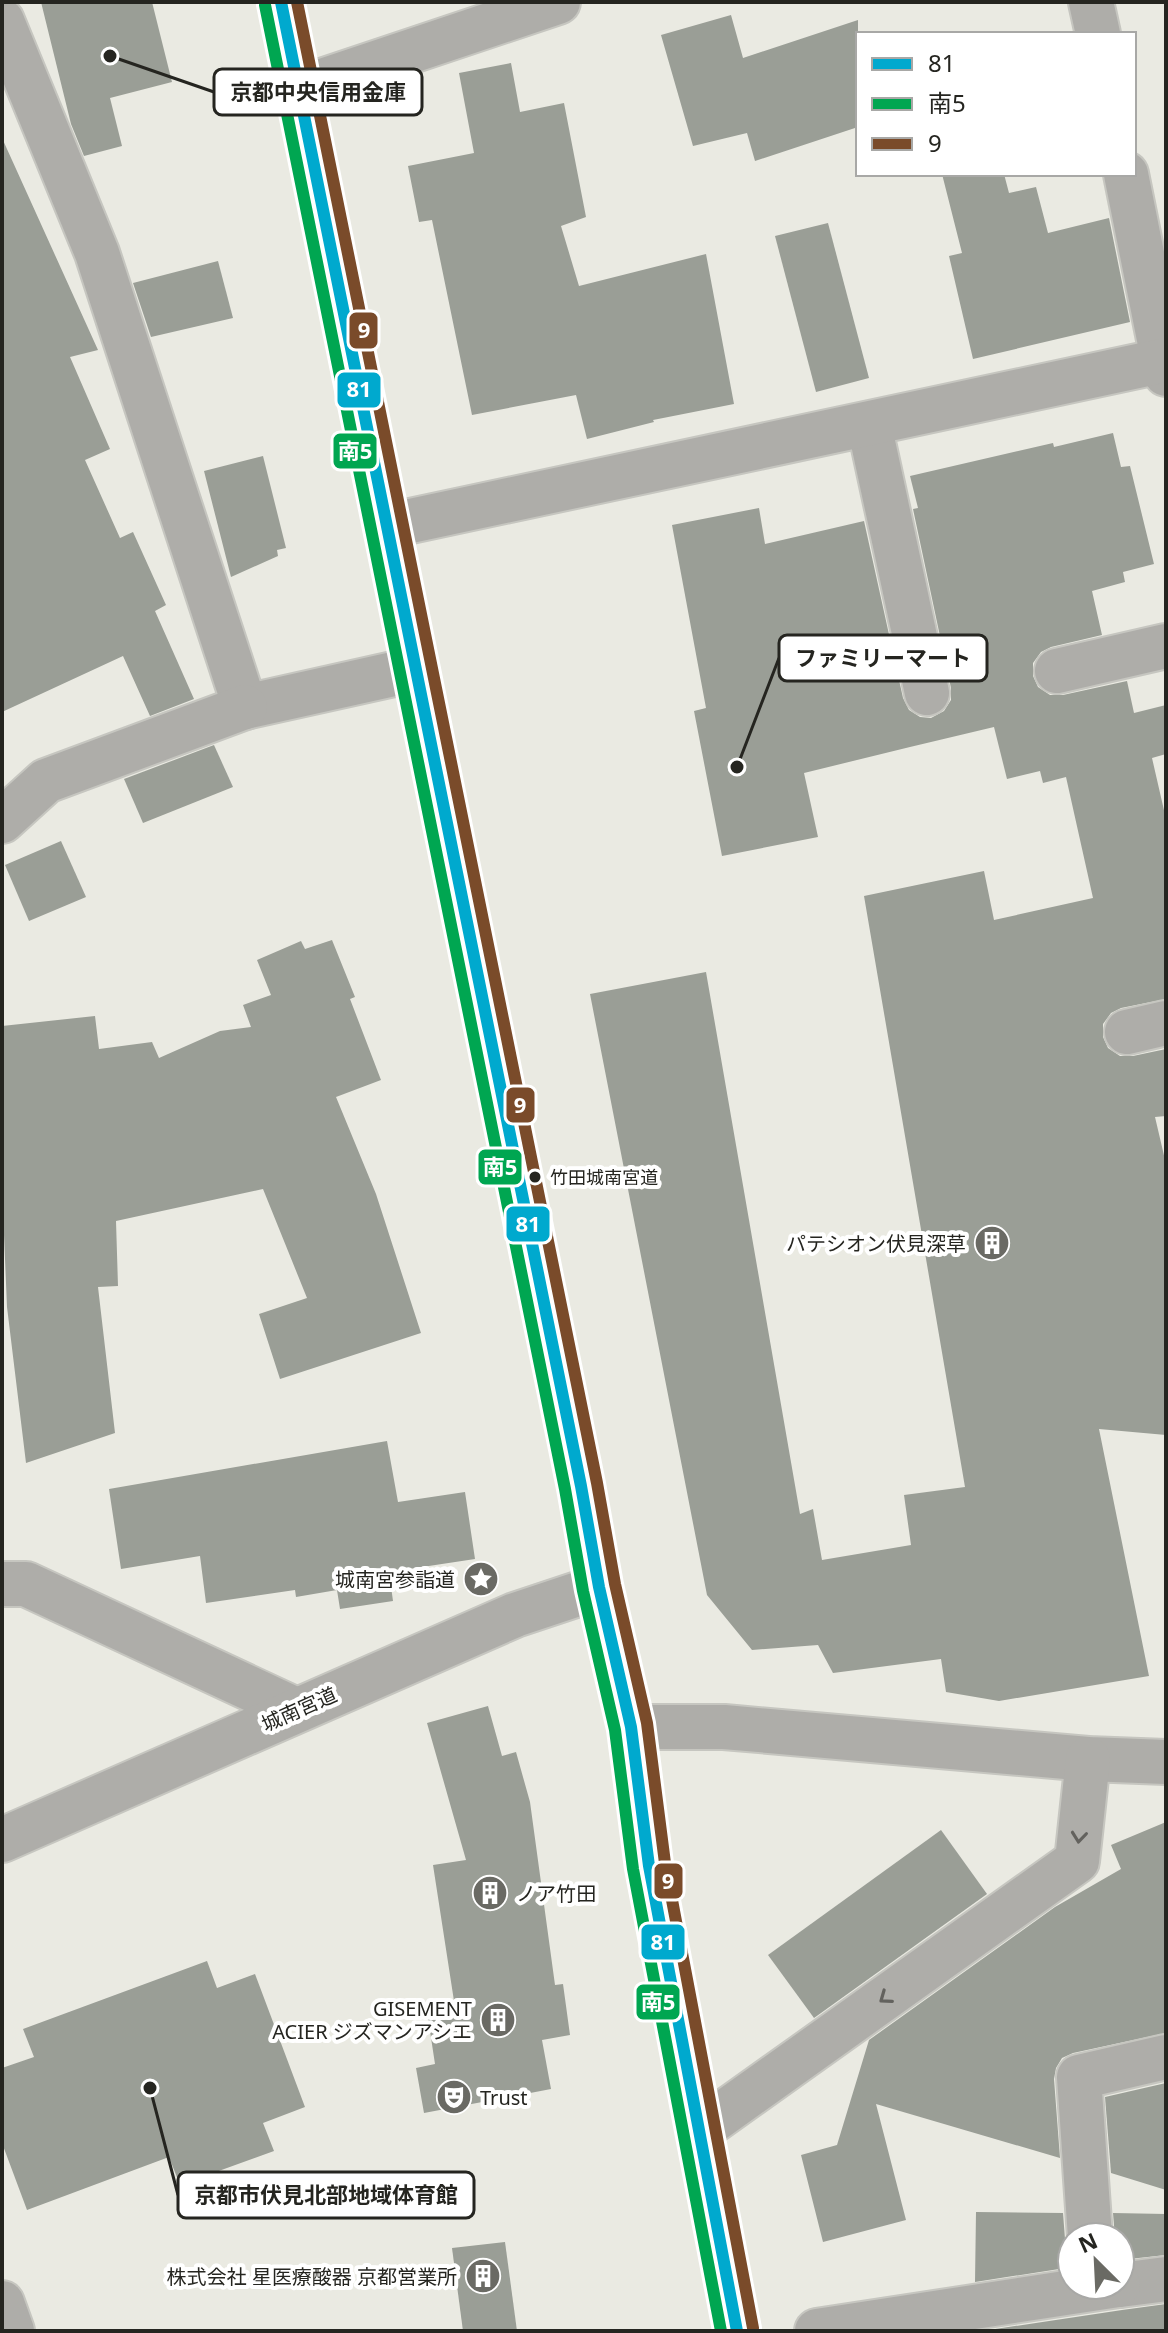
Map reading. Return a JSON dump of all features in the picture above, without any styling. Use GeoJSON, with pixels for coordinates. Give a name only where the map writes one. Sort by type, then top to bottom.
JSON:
{"type":"FeatureCollection","features":[{"type":"Feature","properties":{"kind":"highway"},"geometry":{"type":"LineString","coordinates":[[281,2],[578,1470],[599,1587],[631,1727],[649,1866],[737,2331]]}},
{"type":"Feature","properties":{"kind":"street"},"geometry":{"type":"LineString","coordinates":[[298,89],[558,2]]}},
{"type":"Feature","properties":{"kind":"street"},"geometry":{"type":"LineString","coordinates":[[1091,2],[1098,32]]}},
{"type":"Feature","properties":{"kind":"street"},"geometry":{"type":"LineString","coordinates":[[2,21],[97,253],[245,707]]}},
{"type":"Feature","properties":{"kind":"street"},"geometry":{"type":"LineString","coordinates":[[387,526],[1165,365],[1126,176]]}},
{"type":"Feature","properties":{"kind":"street"},"geometry":{"type":"LineString","coordinates":[[869,424],[927,693]]}},
{"type":"Feature","properties":{"kind":"street"},"geometry":{"type":"LineString","coordinates":[[1057,671],[1166,646]]}},
{"type":"Feature","properties":{"kind":"street"},"geometry":{"type":"LineString","coordinates":[[2,821],[46,781],[245,707],[416,669]]}},
{"type":"Feature","properties":{"kind":"street"},"geometry":{"type":"LineString","coordinates":[[2,1584],[26,1584],[296,1710]]}},
{"type":"Feature","properties":{"kind":"street","name":"城南宮道"},"geometry":{"type":"LineString","coordinates":[[2,1840],[515,1615],[599,1587]]}},
{"type":"Feature","properties":{"kind":"street"},"geometry":{"type":"LineString","coordinates":[[631,1727],[724,1727],[1088,1759],[1166,1762]]}},
{"type":"Feature","properties":{"kind":"street"},"geometry":{"type":"LineString","coordinates":[[700,2130],[1077,1861],[1088,1759]]}},
{"type":"Feature","properties":{"kind":"street"},"geometry":{"type":"LineString","coordinates":[[1089,2221],[1079,2077],[1166,2057]]}},
{"type":"Feature","properties":{"kind":"street"},"geometry":{"type":"LineString","coordinates":[[1136,2282],[1166,2279]]}},
{"type":"Feature","properties":{"kind":"street"},"geometry":{"type":"LineString","coordinates":[[817,2331],[1056,2294]]}},
{"type":"Feature","properties":{"kind":"street"},"geometry":{"type":"LineString","coordinates":[[2,2303],[12,2331]]}},
{"type":"Feature","properties":{"kind":"building"},"geometry":{"type":"Polygon","coordinates":[[[41,2],[152,2],[172,82],[110,98],[122,146],[84,156],[71,124],[41,2]]]}},
{"type":"Feature","properties":{"kind":"building"},"geometry":{"type":"Polygon","coordinates":[[[731,15],[743,58],[858,20],[856,128],[755,161],[747,133],[693,146],[661,35],[731,15]]]}},
{"type":"Feature","properties":{"kind":"building"},"geometry":{"type":"Polygon","coordinates":[[[511,63],[520,112],[564,103],[586,217],[561,226],[579,286],[706,254],[734,404],[653,420],[587,439],[576,395],[472,415],[432,220],[419,222],[408,166],[474,153],[459,73],[511,63]]]}},
{"type":"Feature","properties":{"kind":"building"},"geometry":{"type":"Polygon","coordinates":[[[2,138],[98,350],[70,357],[110,449],[85,460],[120,538],[133,532],[166,605],[155,611],[194,699],[150,716],[123,656],[2,712],[2,138]]]}},
{"type":"Feature","properties":{"kind":"building"},"geometry":{"type":"Polygon","coordinates":[[[943,176],[1005,176],[1009,193],[1036,187],[1048,233],[1109,218],[1130,322],[973,359],[949,256],[962,253],[943,176]]]}},
{"type":"Feature","properties":{"kind":"building"},"geometry":{"type":"Polygon","coordinates":[[[828,223],[869,378],[816,392],[775,236],[828,223]]]}},
{"type":"Feature","properties":{"kind":"building"},"geometry":{"type":"Polygon","coordinates":[[[218,261],[233,318],[151,337],[133,283],[218,261]]]}},
{"type":"Feature","properties":{"kind":"building"},"geometry":{"type":"Polygon","coordinates":[[[1113,433],[1121,467],[1130,466],[1154,564],[1123,572],[1125,582],[1092,591],[1102,635],[1041,652],[1033,663],[1033,676],[1038,687],[1050,695],[1127,681],[1134,713],[1166,705],[1166,754],[1152,758],[1166,819],[1166,999],[1121,1008],[1111,1013],[1103,1024],[1103,1037],[1108,1048],[1120,1056],[1166,1049],[1166,1116],[1155,1117],[1166,1164],[1166,1435],[1099,1429],[1149,1676],[999,1701],[946,1692],[941,1659],[833,1673],[818,1645],[752,1650],[707,1595],[590,994],[706,972],[800,1514],[813,1509],[822,1560],[911,1545],[904,1495],[965,1487],[864,896],[984,871],[994,920],[1093,898],[1066,777],[1043,783],[1040,771],[1007,779],[994,727],[804,773],[818,837],[722,856],[694,711],[706,708],[672,525],[759,508],[765,544],[864,521],[903,698],[909,710],[920,717],[931,718],[944,711],[951,700],[951,688],[913,509],[918,508],[910,476],[1053,443],[1054,447],[1113,433]]]}},
{"type":"Feature","properties":{"kind":"building"},"geometry":{"type":"Polygon","coordinates":[[[263,456],[286,548],[277,550],[278,556],[231,577],[204,471],[263,456]]]}},
{"type":"Feature","properties":{"kind":"building"},"geometry":{"type":"Polygon","coordinates":[[[214,745],[233,787],[143,823],[124,779],[214,745]]]}},
{"type":"Feature","properties":{"kind":"building"},"geometry":{"type":"Polygon","coordinates":[[[61,841],[86,897],[29,921],[5,865],[61,841]]]}},
{"type":"Feature","properties":{"kind":"building"},"geometry":{"type":"Polygon","coordinates":[[[332,940],[355,997],[350,999],[381,1080],[336,1097],[376,1194],[421,1333],[280,1379],[259,1314],[307,1298],[263,1189],[116,1221],[118,1286],[98,1287],[115,1433],[26,1463],[7,1307],[2,1187],[2,1026],[95,1016],[99,1049],[152,1042],[159,1058],[220,1031],[251,1027],[243,1005],[271,995],[257,960],[301,941],[305,949],[332,940]]]}},
{"type":"Feature","properties":{"kind":"building"},"geometry":{"type":"Polygon","coordinates":[[[387,1441],[398,1502],[465,1492],[475,1559],[389,1572],[393,1601],[340,1609],[337,1590],[296,1597],[295,1590],[206,1603],[200,1556],[121,1569],[109,1489],[387,1441]]]}},
{"type":"Feature","properties":{"kind":"building"},"geometry":{"type":"Polygon","coordinates":[[[488,1706],[502,1756],[516,1752],[530,1802],[555,1985],[563,1984],[570,2035],[542,2040],[551,2089],[424,2113],[416,2068],[435,2064],[426,2005],[454,2001],[433,1865],[466,1860],[427,1723],[488,1706]]]}},
{"type":"Feature","properties":{"kind":"building"},"geometry":{"type":"Polygon","coordinates":[[[1166,1822],[1166,2033],[1062,2058],[1054,2079],[1060,2158],[876,2104],[906,2220],[823,2242],[801,2155],[837,2145],[869,2040],[1055,1907],[1121,1869],[1111,1845],[1166,1822]]]}},
{"type":"Feature","properties":{"kind":"building"},"geometry":{"type":"Polygon","coordinates":[[[941,1830],[987,1894],[814,2018],[768,1955],[941,1830]]]}},
{"type":"Feature","properties":{"kind":"building"},"geometry":{"type":"Polygon","coordinates":[[[207,1961],[217,1988],[255,1974],[305,2107],[263,2123],[274,2151],[180,2185],[169,2157],[27,2210],[2,2143],[2,2068],[34,2057],[23,2029],[207,1961]]]}},
{"type":"Feature","properties":{"kind":"building"},"geometry":{"type":"Polygon","coordinates":[[[1166,2083],[1166,2190],[1111,2173],[1105,2097],[1166,2083]]]}},
{"type":"Feature","properties":{"kind":"building"},"geometry":{"type":"Polygon","coordinates":[[[976,2212],[1063,2213],[1064,2221],[1056,2221],[1056,2269],[975,2282],[976,2212]]]}},
{"type":"Feature","properties":{"kind":"building"},"geometry":{"type":"Polygon","coordinates":[[[1113,2213],[1166,2214],[1166,2255],[1136,2258],[1136,2221],[1114,2221],[1113,2213]]]}},
{"type":"Feature","properties":{"kind":"building","name":"株式会社 星医療酸器 京都営業所"},"geometry":{"type":"Polygon","coordinates":[[[505,2242],[517,2331],[463,2331],[452,2248],[505,2242]]]}},
{"type":"Feature","properties":{"kind":"building"},"geometry":{"type":"Polygon","coordinates":[[[1166,2304],[1166,2331],[982,2331],[1122,2310],[1166,2304]]]}},
{"type":"Feature","properties":{"kind":"transit line","name":"81"},"geometry":{"type":"LineString","coordinates":[[281,2],[599,1587],[631,1727],[649,1866],[737,2331]]}},
{"type":"Feature","properties":{"kind":"transit line","name":"9"},"geometry":{"type":"LineString","coordinates":[[297,2],[615,1584],[647,1723],[665,1863],[753,2328]]}},
{"type":"Feature","properties":{"kind":"transit line","name":"南5"},"geometry":{"type":"LineString","coordinates":[[265,5],[565,1489],[583,1591],[615,1730],[633,1869],[721,2331]]}},
{"type":"Feature","properties":{"kind":"place","name":"京都中央信用金庫"},"geometry":{"type":"Point","coordinates":[110,56]}},
{"type":"Feature","properties":{"kind":"place","name":"ファミリーマート"},"geometry":{"type":"Point","coordinates":[737,767]}},
{"type":"Feature","properties":{"kind":"place","name":"竹田城南宮道"},"geometry":{"type":"Point","coordinates":[535,1177]}},
{"type":"Feature","properties":{"kind":"place","name":"パテシオン伏見深草"},"geometry":{"type":"Point","coordinates":[992,1243]}},
{"type":"Feature","properties":{"kind":"place","name":"城南宮参詣道"},"geometry":{"type":"Point","coordinates":[481,1579]}},
{"type":"Feature","properties":{"kind":"place","name":"ノア竹田"},"geometry":{"type":"Point","coordinates":[490,1893]}},
{"type":"Feature","properties":{"kind":"place","name":"GISEMENT ACIER ジズマンアシエ"},"geometry":{"type":"Point","coordinates":[498,2020]}},
{"type":"Feature","properties":{"kind":"place","name":"京都市伏見北部地域体育館"},"geometry":{"type":"Point","coordinates":[150,2088]}},
{"type":"Feature","properties":{"kind":"place","name":"Trust"},"geometry":{"type":"Point","coordinates":[454,2097]}},
{"type":"Feature","properties":{"kind":"place","name":"株式会社 星医療酸器 京都営業所"},"geometry":{"type":"Point","coordinates":[483,2276]}}]}
